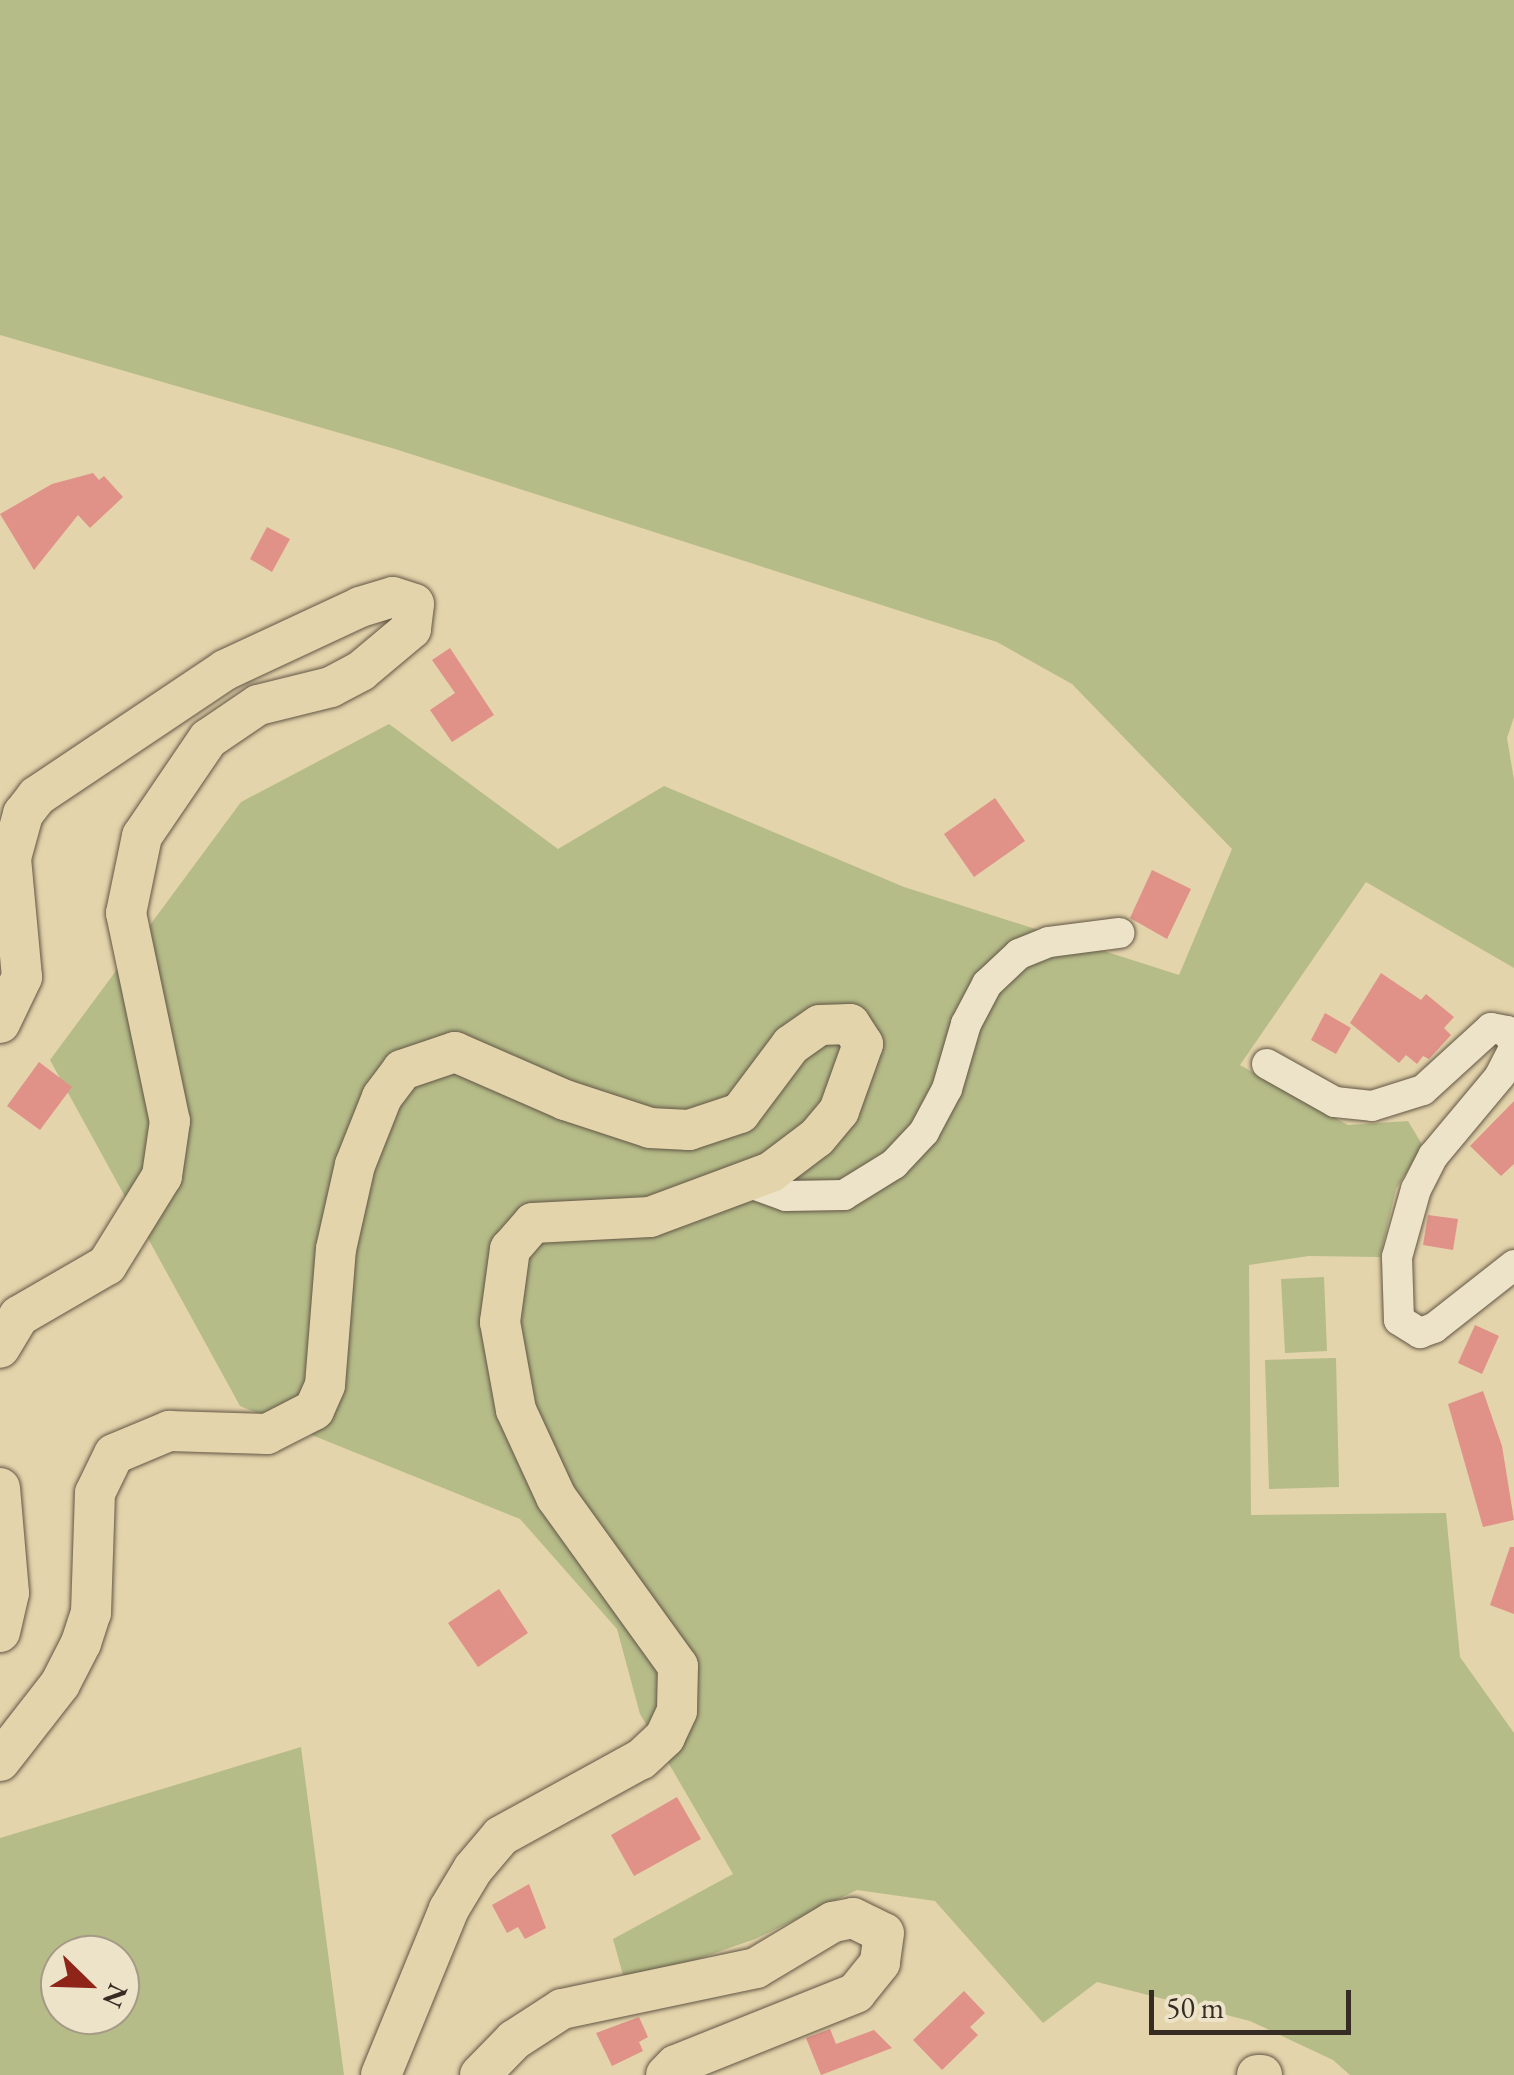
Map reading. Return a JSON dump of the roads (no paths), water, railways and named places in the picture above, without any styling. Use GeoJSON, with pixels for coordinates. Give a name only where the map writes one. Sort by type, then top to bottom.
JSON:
{"type":"FeatureCollection","features":[{"type":"Feature","properties":{"kind":"main road"},"geometry":{"type":"LineString","coordinates":[[0,1024],[22,977],[11,858],[23,814],[37,796],[225,670],[360,606],[393,597],[414,604],[411,628],[361,671],[331,687],[258,705],[208,739],[142,836],[126,913],[170,1121],[162,1176],[107,1264],[20,1316],[0,1348]]}},
{"type":"Feature","properties":{"kind":"main road"},"geometry":{"type":"LineString","coordinates":[[0,1762],[60,1684],[81,1643],[91,1613],[95,1493],[114,1454],[169,1431],[267,1434],[314,1410],[328,1368],[336,1249],[355,1165],[382,1098],[402,1070],[455,1052],[565,1100],[650,1128],[689,1130],[740,1113],[792,1044],[820,1025],[850,1024],[863,1044],[840,1111],[816,1138],[748,1182],[650,1216],[550,1218],[533,1222],[510,1249],[500,1322],[516,1410],[556,1497],[642,1610],[678,1666],[681,1689],[665,1737],[642,1758],[501,1836],[472,1869],[449,1910],[380,2075]]}},
{"type":"Feature","properties":{"kind":"main road"},"geometry":{"type":"LineString","coordinates":[[0,1488],[10,1592],[0,1632]]}},
{"type":"Feature","properties":{"kind":"main road"},"geometry":{"type":"LineString","coordinates":[[480,2075],[514,2040],[562,2010],[756,1968],[833,1922],[853,1918],[884,1932],[880,1962],[856,1993],[676,2065],[666,2075]]}},
{"type":"Feature","properties":{"kind":"street"},"geometry":{"type":"LineString","coordinates":[[748,1182],[786,1196],[844,1195],[894,1164],[924,1132],[947,1089],[966,1024],[987,984],[1018,954],[1050,942],[1119,934]]}},
{"type":"Feature","properties":{"kind":"street"},"geometry":{"type":"LineString","coordinates":[[1267,1064],[1335,1102],[1372,1106],[1423,1090],[1490,1028],[1507,1031],[1514,1046],[1500,1076],[1433,1156],[1416,1189],[1396,1256],[1398,1320],[1420,1332],[1434,1328],[1514,1265]]}}]}
